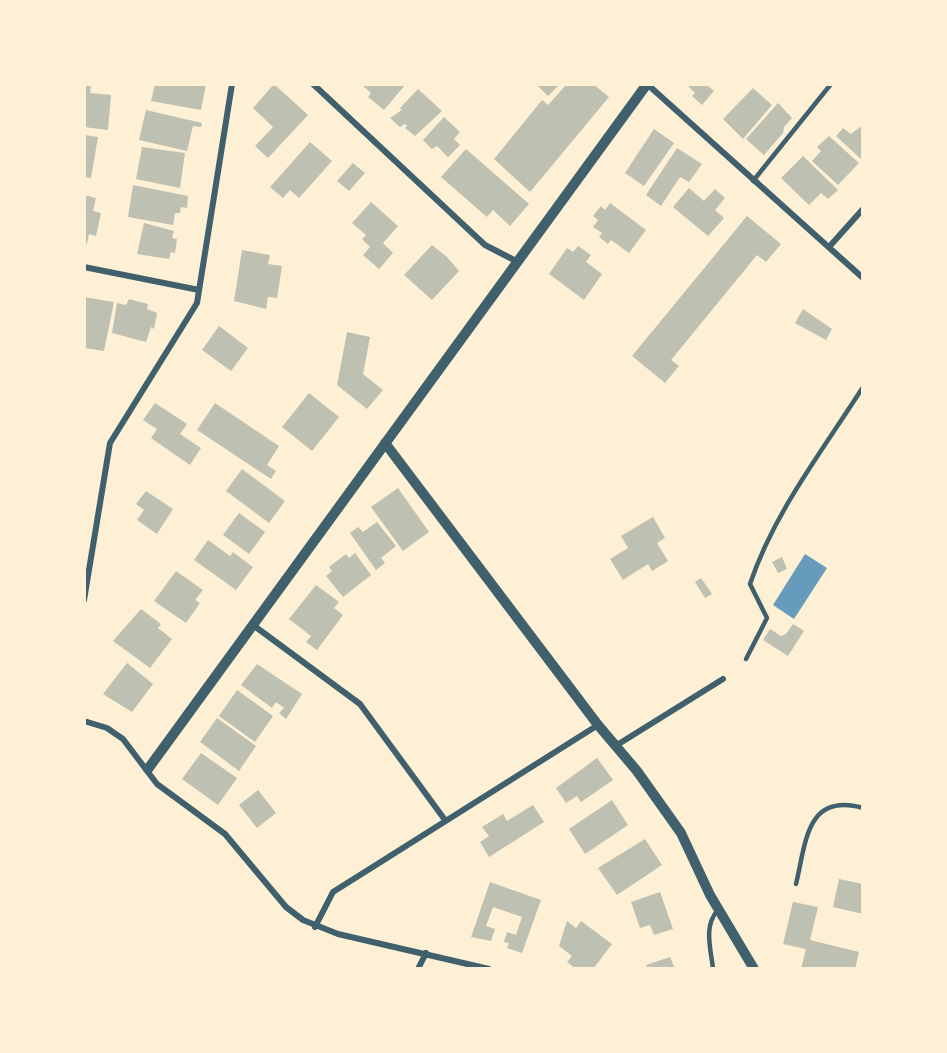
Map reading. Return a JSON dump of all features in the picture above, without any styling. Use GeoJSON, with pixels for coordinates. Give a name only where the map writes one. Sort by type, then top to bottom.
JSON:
{"type":"FeatureCollection","features":[{"type":"Feature","properties":{"kind":"street"},"geometry":{"type":"LineString","coordinates":[[84,600],[110,443],[196,303],[232,84]]}},
{"type":"Feature","properties":{"kind":"street"},"geometry":{"type":"LineString","coordinates":[[313,84],[485,245],[516,261]]}},
{"type":"Feature","properties":{"kind":"street"},"geometry":{"type":"LineString","coordinates":[[147,769],[647,84],[863,278]]}},
{"type":"Feature","properties":{"kind":"street"},"geometry":{"type":"LineString","coordinates":[[829,247],[863,209]]}},
{"type":"Feature","properties":{"kind":"street"},"geometry":{"type":"LineString","coordinates":[[84,267],[199,290]]}},
{"type":"Feature","properties":{"kind":"street"},"geometry":{"type":"LineString","coordinates":[[385,442],[681,833],[718,910],[750,967]]}},
{"type":"Feature","properties":{"kind":"street"},"geometry":{"type":"LineString","coordinates":[[252,624],[366,710],[446,820]]}},
{"type":"Feature","properties":{"kind":"street"},"geometry":{"type":"LineString","coordinates":[[617,746],[723,679]]}},
{"type":"Feature","properties":{"kind":"street"},"geometry":{"type":"LineString","coordinates":[[84,721],[107,728],[123,739],[157,784],[225,834],[286,907],[315,927],[489,969]]}},
{"type":"Feature","properties":{"kind":"street"},"geometry":{"type":"LineString","coordinates":[[315,927],[333,892],[598,725]]}},
{"type":"Feature","properties":{"kind":"street"},"geometry":{"type":"LineString","coordinates":[[418,969],[426,953]]}},
{"type":"Feature","properties":{"kind":"lane"},"geometry":{"type":"LineString","coordinates":[[753,181],[831,84]]}},
{"type":"Feature","properties":{"kind":"lane"},"geometry":{"type":"LineString","coordinates":[[746,659],[767,618],[750,584],[759,559],[781,514],[863,387]]}},
{"type":"Feature","properties":{"kind":"lane"},"geometry":{"type":"LineString","coordinates":[[796,884],[809,829],[817,813],[828,806],[849,804],[863,808]]}},
{"type":"Feature","properties":{"kind":"lane"},"geometry":{"type":"LineString","coordinates":[[713,969],[709,926],[711,918],[718,910]]}},
{"type":"Feature","properties":{"kind":"water"},"geometry":{"type":"Polygon","coordinates":[[[805,554],[827,568],[794,619],[773,605],[805,554]]]}},
{"type":"Feature","properties":{"kind":"building"},"geometry":{"type":"Polygon","coordinates":[[[155,84],[206,84],[201,110],[151,101],[155,84]]]}},
{"type":"Feature","properties":{"kind":"building"},"geometry":{"type":"Polygon","coordinates":[[[274,84],[308,115],[268,158],[255,146],[273,127],[253,108],[274,84]]]}},
{"type":"Feature","properties":{"kind":"building"},"geometry":{"type":"Polygon","coordinates":[[[361,84],[406,84],[384,110],[368,97],[371,93],[361,84]]]}},
{"type":"Feature","properties":{"kind":"building"},"geometry":{"type":"Polygon","coordinates":[[[536,84],[560,84],[548,96],[536,84]]]}},
{"type":"Feature","properties":{"kind":"building"},"geometry":{"type":"Polygon","coordinates":[[[567,84],[593,84],[609,97],[530,192],[494,159],[542,100],[548,105],[567,84]]]}},
{"type":"Feature","properties":{"kind":"building"},"geometry":{"type":"Polygon","coordinates":[[[686,84],[706,84],[714,91],[702,105],[692,96],[695,93],[686,84]]]}},
{"type":"Feature","properties":{"kind":"building"},"geometry":{"type":"Polygon","coordinates":[[[84,85],[91,86],[90,93],[111,95],[108,130],[84,127],[84,85]]]}},
{"type":"Feature","properties":{"kind":"building"},"geometry":{"type":"Polygon","coordinates":[[[753,88],[772,105],[743,139],[723,119],[753,88]]]}},
{"type":"Feature","properties":{"kind":"building"},"geometry":{"type":"Polygon","coordinates":[[[418,89],[442,111],[415,136],[405,128],[407,126],[405,124],[400,127],[390,118],[402,110],[400,108],[418,89]]]}},
{"type":"Feature","properties":{"kind":"building"},"geometry":{"type":"Polygon","coordinates":[[[778,103],[792,118],[784,127],[783,133],[764,155],[746,139],[778,103]]]}},
{"type":"Feature","properties":{"kind":"building"},"geometry":{"type":"Polygon","coordinates":[[[146,110],[202,123],[201,127],[193,126],[187,151],[139,140],[146,110]]]}},
{"type":"Feature","properties":{"kind":"building"},"geometry":{"type":"Polygon","coordinates":[[[444,117],[460,132],[454,139],[460,145],[448,157],[437,146],[432,149],[423,140],[444,117]]]}},
{"type":"Feature","properties":{"kind":"building"},"geometry":{"type":"Polygon","coordinates":[[[863,125],[863,161],[836,136],[843,128],[851,134],[863,125]]]}},
{"type":"Feature","properties":{"kind":"building"},"geometry":{"type":"Polygon","coordinates":[[[654,129],[674,143],[644,186],[625,173],[654,129]]]}},
{"type":"Feature","properties":{"kind":"building"},"geometry":{"type":"Polygon","coordinates":[[[84,135],[98,137],[91,178],[84,177],[84,135]]]}},
{"type":"Feature","properties":{"kind":"building"},"geometry":{"type":"Polygon","coordinates":[[[829,136],[859,163],[838,185],[812,161],[821,151],[817,147],[829,136]]]}},
{"type":"Feature","properties":{"kind":"building"},"geometry":{"type":"Polygon","coordinates":[[[310,142],[332,161],[299,198],[290,190],[283,198],[270,187],[310,142]]]}},
{"type":"Feature","properties":{"kind":"building"},"geometry":{"type":"Polygon","coordinates":[[[142,147],[185,153],[180,188],[136,179],[142,147]]]}},
{"type":"Feature","properties":{"kind":"building"},"geometry":{"type":"Polygon","coordinates":[[[677,148],[702,164],[689,182],[680,177],[661,206],[646,195],[677,148]]]}},
{"type":"Feature","properties":{"kind":"building"},"geometry":{"type":"Polygon","coordinates":[[[466,149],[529,204],[510,226],[493,210],[487,217],[441,177],[466,149]]]}},
{"type":"Feature","properties":{"kind":"building"},"geometry":{"type":"Polygon","coordinates":[[[803,156],[838,190],[828,199],[821,193],[809,205],[781,178],[803,156]]]}},
{"type":"Feature","properties":{"kind":"building"},"geometry":{"type":"Polygon","coordinates":[[[353,163],[365,173],[349,191],[337,181],[353,163]]]}},
{"type":"Feature","properties":{"kind":"building"},"geometry":{"type":"Polygon","coordinates":[[[133,185],[188,196],[187,208],[181,207],[180,213],[175,213],[173,225],[128,217],[133,185]]]}},
{"type":"Feature","properties":{"kind":"building"},"geometry":{"type":"Polygon","coordinates":[[[689,188],[704,201],[715,189],[725,198],[715,210],[724,218],[708,236],[673,207],[689,188]]]}},
{"type":"Feature","properties":{"kind":"building"},"geometry":{"type":"Polygon","coordinates":[[[84,195],[96,198],[93,211],[101,213],[96,236],[89,234],[87,244],[84,244],[84,195]]]}},
{"type":"Feature","properties":{"kind":"building"},"geometry":{"type":"Polygon","coordinates":[[[371,202],[398,226],[383,243],[393,253],[379,269],[363,255],[370,247],[362,239],[366,235],[352,223],[371,202]]]}},
{"type":"Feature","properties":{"kind":"building"},"geometry":{"type":"Polygon","coordinates":[[[610,203],[646,230],[629,253],[611,240],[608,244],[599,237],[602,233],[593,227],[598,220],[593,216],[601,206],[605,210],[610,203]]]}},
{"type":"Feature","properties":{"kind":"building"},"geometry":{"type":"Polygon","coordinates":[[[747,216],[781,244],[766,262],[757,255],[671,360],[679,366],[665,383],[632,356],[747,216]]]}},
{"type":"Feature","properties":{"kind":"building"},"geometry":{"type":"Polygon","coordinates":[[[144,223],[174,231],[172,238],[177,239],[175,253],[171,252],[169,259],[137,254],[144,223]]]}},
{"type":"Feature","properties":{"kind":"building"},"geometry":{"type":"Polygon","coordinates":[[[432,245],[459,271],[432,300],[404,275],[432,245]]]}},
{"type":"Feature","properties":{"kind":"building"},"geometry":{"type":"Polygon","coordinates":[[[578,246],[591,255],[586,262],[602,274],[584,300],[549,274],[567,248],[573,252],[578,246]]]}},
{"type":"Feature","properties":{"kind":"building"},"geometry":{"type":"Polygon","coordinates":[[[242,250],[270,255],[268,264],[282,266],[277,298],[268,297],[266,309],[234,301],[242,250]]]}},
{"type":"Feature","properties":{"kind":"building"},"geometry":{"type":"Polygon","coordinates":[[[84,297],[114,302],[104,351],[84,348],[84,297]]]}},
{"type":"Feature","properties":{"kind":"building"},"geometry":{"type":"Polygon","coordinates":[[[129,299],[148,304],[147,309],[157,313],[154,329],[151,327],[146,342],[112,333],[117,303],[126,305],[129,299]]]}},
{"type":"Feature","properties":{"kind":"building"},"geometry":{"type":"Polygon","coordinates":[[[803,309],[832,329],[826,340],[795,323],[803,309]]]}},
{"type":"Feature","properties":{"kind":"building"},"geometry":{"type":"Polygon","coordinates":[[[219,326],[248,348],[231,371],[202,350],[219,326]]]}},
{"type":"Feature","properties":{"kind":"building"},"geometry":{"type":"Polygon","coordinates":[[[347,332],[370,337],[363,374],[383,390],[367,409],[337,385],[347,332]]]}},
{"type":"Feature","properties":{"kind":"building"},"geometry":{"type":"Polygon","coordinates":[[[309,393],[339,417],[312,451],[282,427],[309,393]]]}},
{"type":"Feature","properties":{"kind":"building"},"geometry":{"type":"Polygon","coordinates":[[[155,403],[187,424],[180,434],[201,448],[190,465],[151,438],[157,429],[143,420],[155,403]]]}},
{"type":"Feature","properties":{"kind":"building"},"geometry":{"type":"Polygon","coordinates":[[[215,403],[279,446],[267,465],[276,471],[271,479],[197,430],[215,403]]]}},
{"type":"Feature","properties":{"kind":"building"},"geometry":{"type":"Polygon","coordinates":[[[242,469],[285,501],[269,523],[226,491],[242,469]]]}},
{"type":"Feature","properties":{"kind":"building"},"geometry":{"type":"Polygon","coordinates":[[[398,488],[429,532],[403,551],[371,507],[398,488]]]}},
{"type":"Feature","properties":{"kind":"building"},"geometry":{"type":"Polygon","coordinates":[[[146,491],[173,509],[157,534],[137,520],[144,510],[136,504],[146,491]]]}},
{"type":"Feature","properties":{"kind":"building"},"geometry":{"type":"Polygon","coordinates":[[[239,513],[265,532],[249,554],[223,535],[239,513]]]}},
{"type":"Feature","properties":{"kind":"building"},"geometry":{"type":"Polygon","coordinates":[[[653,517],[665,538],[657,543],[668,561],[652,571],[648,564],[623,580],[610,559],[628,548],[621,536],[653,517]]]}},
{"type":"Feature","properties":{"kind":"building"},"geometry":{"type":"Polygon","coordinates":[[[377,522],[396,546],[381,558],[385,563],[376,570],[350,533],[358,527],[363,532],[377,522]]]}},
{"type":"Feature","properties":{"kind":"building"},"geometry":{"type":"Polygon","coordinates":[[[208,540],[230,556],[233,552],[253,567],[236,590],[194,560],[208,540]]]}},
{"type":"Feature","properties":{"kind":"building"},"geometry":{"type":"Polygon","coordinates":[[[355,553],[371,575],[343,597],[326,576],[332,571],[329,567],[346,554],[349,558],[355,553]]]}},
{"type":"Feature","properties":{"kind":"building"},"geometry":{"type":"Polygon","coordinates":[[[782,557],[787,569],[778,573],[772,562],[782,557]]]}},
{"type":"Feature","properties":{"kind":"building"},"geometry":{"type":"Polygon","coordinates":[[[176,571],[203,590],[195,600],[200,603],[186,623],[154,601],[176,571]]]}},
{"type":"Feature","properties":{"kind":"building"},"geometry":{"type":"Polygon","coordinates":[[[701,578],[712,594],[705,598],[695,582],[701,578]]]}},
{"type":"Feature","properties":{"kind":"building"},"geometry":{"type":"Polygon","coordinates":[[[316,585],[339,602],[334,608],[343,615],[317,650],[306,642],[311,636],[289,619],[316,585]]]}},
{"type":"Feature","properties":{"kind":"building"},"geometry":{"type":"Polygon","coordinates":[[[141,609],[161,624],[158,628],[172,639],[150,668],[113,641],[141,609]]]}},
{"type":"Feature","properties":{"kind":"building"},"geometry":{"type":"Polygon","coordinates":[[[793,624],[804,631],[788,656],[763,640],[770,629],[781,636],[786,634],[793,624]]]}},
{"type":"Feature","properties":{"kind":"building"},"geometry":{"type":"Polygon","coordinates":[[[127,663],[153,684],[132,712],[103,694],[127,663]]]}},
{"type":"Feature","properties":{"kind":"building"},"geometry":{"type":"Polygon","coordinates":[[[257,664],[302,694],[286,719],[279,713],[284,708],[276,702],[272,708],[241,685],[257,664]]]}},
{"type":"Feature","properties":{"kind":"building"},"geometry":{"type":"Polygon","coordinates":[[[237,690],[273,716],[255,742],[219,716],[237,690]]]}},
{"type":"Feature","properties":{"kind":"building"},"geometry":{"type":"Polygon","coordinates":[[[217,718],[256,746],[239,771],[200,742],[217,718]]]}},
{"type":"Feature","properties":{"kind":"building"},"geometry":{"type":"Polygon","coordinates":[[[201,753],[237,778],[218,805],[182,779],[201,753]]]}},
{"type":"Feature","properties":{"kind":"building"},"geometry":{"type":"Polygon","coordinates":[[[597,758],[613,780],[581,802],[577,796],[566,803],[556,788],[597,758]]]}},
{"type":"Feature","properties":{"kind":"building"},"geometry":{"type":"Polygon","coordinates":[[[258,790],[276,813],[257,828],[239,805],[258,790]]]}},
{"type":"Feature","properties":{"kind":"building"},"geometry":{"type":"Polygon","coordinates":[[[612,800],[628,825],[585,854],[569,829],[612,800]]]}},
{"type":"Feature","properties":{"kind":"building"},"geometry":{"type":"Polygon","coordinates":[[[533,805],[544,822],[489,857],[480,842],[489,836],[482,827],[503,814],[507,821],[533,805]]]}},
{"type":"Feature","properties":{"kind":"building"},"geometry":{"type":"Polygon","coordinates":[[[645,839],[662,865],[617,895],[598,868],[645,839]]]}},
{"type":"Feature","properties":{"kind":"building"},"geometry":{"type":"Polygon","coordinates":[[[839,879],[863,884],[863,914],[833,907],[839,879]]]}},
{"type":"Feature","properties":{"kind":"building"},"geometry":{"type":"Polygon","coordinates":[[[490,882],[541,900],[522,953],[507,948],[509,943],[504,942],[507,932],[516,935],[522,917],[493,907],[486,926],[495,929],[491,941],[471,937],[490,882]]]}},
{"type":"Feature","properties":{"kind":"building"},"geometry":{"type":"Polygon","coordinates":[[[660,892],[673,929],[654,935],[650,925],[640,928],[631,902],[660,892]]]}},
{"type":"Feature","properties":{"kind":"building"},"geometry":{"type":"Polygon","coordinates":[[[793,902],[818,907],[810,940],[859,952],[855,969],[801,969],[806,949],[783,944],[793,902]]]}},
{"type":"Feature","properties":{"kind":"building"},"geometry":{"type":"Polygon","coordinates":[[[567,921],[576,928],[581,921],[612,944],[593,969],[576,969],[567,962],[572,956],[559,946],[567,921]]]}},
{"type":"Feature","properties":{"kind":"building"},"geometry":{"type":"Polygon","coordinates":[[[670,957],[675,969],[648,969],[646,965],[670,957]]]}}]}
